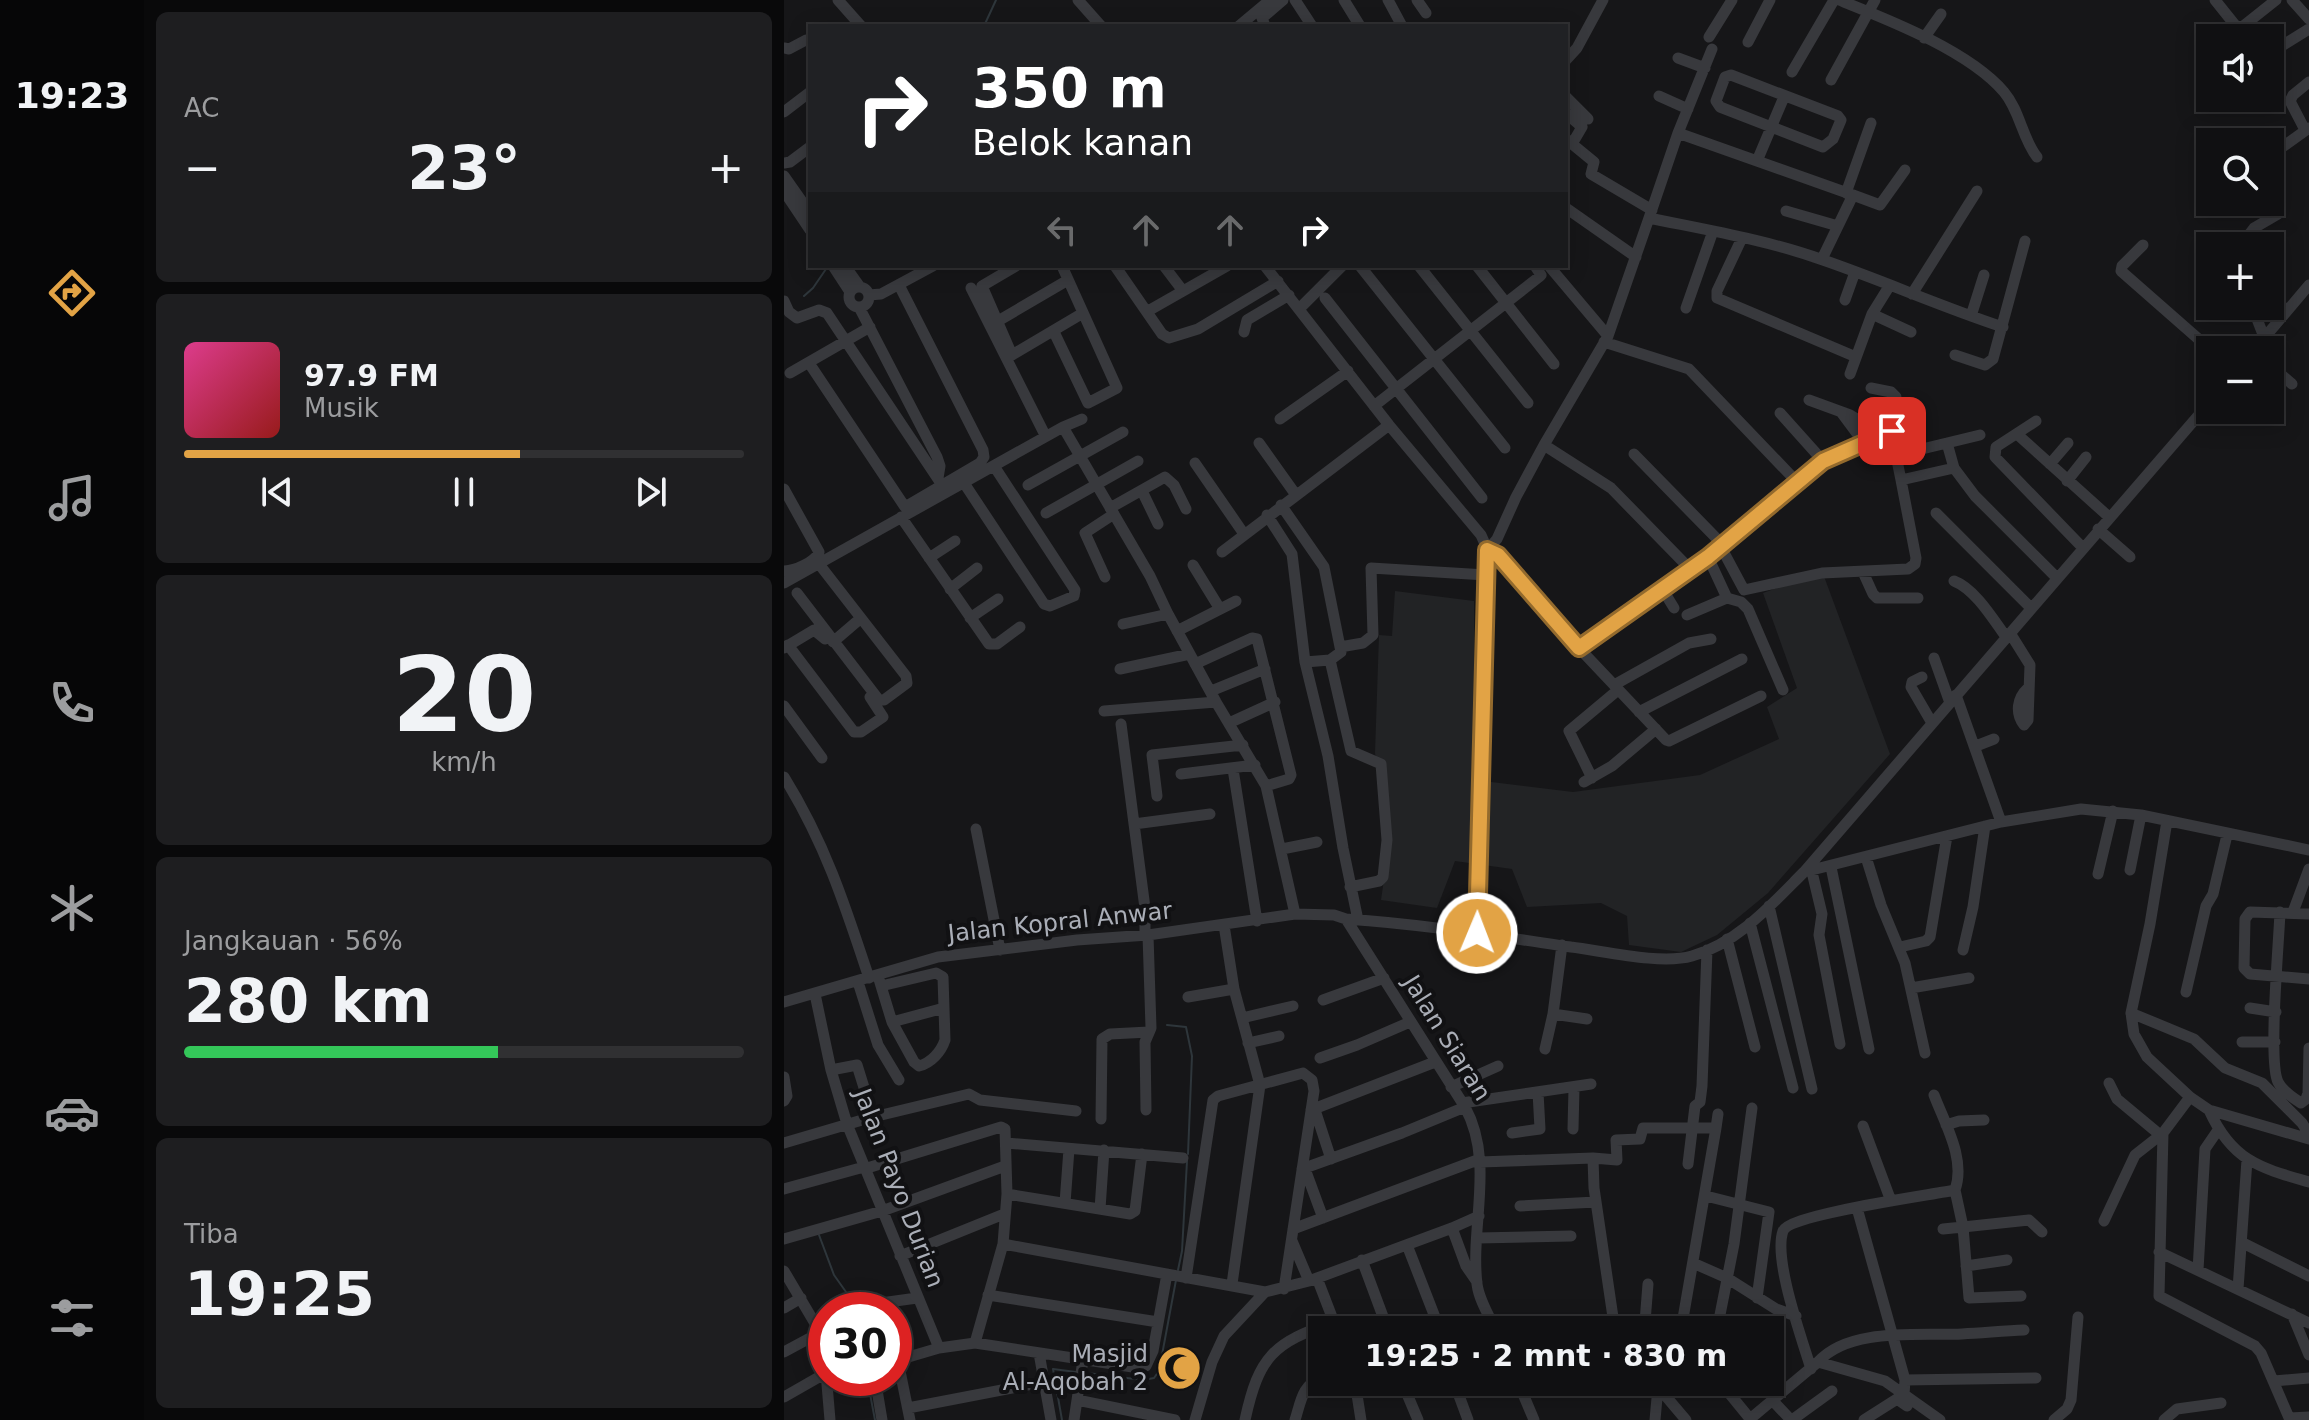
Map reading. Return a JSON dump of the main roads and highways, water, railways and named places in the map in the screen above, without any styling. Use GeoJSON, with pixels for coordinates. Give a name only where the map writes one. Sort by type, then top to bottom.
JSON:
{"type":"FeatureCollection","features":[{"type":"Feature","properties":{"kind":"waterway"},"geometry":{"type":"LineString","coordinates":[[985,24],[996,0]]}},
{"type":"Feature","properties":{"kind":"waterway"},"geometry":{"type":"LineString","coordinates":[[804,296],[826,269]]}},
{"type":"Feature","properties":{"kind":"waterway"},"geometry":{"type":"LineString","coordinates":[[1167,1025],[1186,1027],[1192,1056],[1188,1154]]}},
{"type":"Feature","properties":{"kind":"waterway"},"geometry":{"type":"LineString","coordinates":[[1178,1270],[1182,1251],[1187,1161]]}},
{"type":"Feature","properties":{"kind":"waterway"},"geometry":{"type":"LineString","coordinates":[[819,1235],[834,1275],[846,1292]]}},
{"type":"Feature","properties":{"kind":"waterway"},"geometry":{"type":"LineString","coordinates":[[1087,1373],[1143,1380],[1154,1378],[1159,1371],[1176,1280]]}},
{"type":"Feature","properties":{"kind":"waterway"},"geometry":{"type":"LineString","coordinates":[[1062,1420],[1053,1369],[1076,1372]]}},
{"type":"Feature","properties":{"kind":"waterway"},"geometry":{"type":"LineString","coordinates":[[870,1396],[875,1420]]}},
{"type":"Feature","properties":{"kind":"place","name":"Masjid Al-Aqobah 2"},"geometry":{"type":"Point","coordinates":[1179,1368]}}]}
